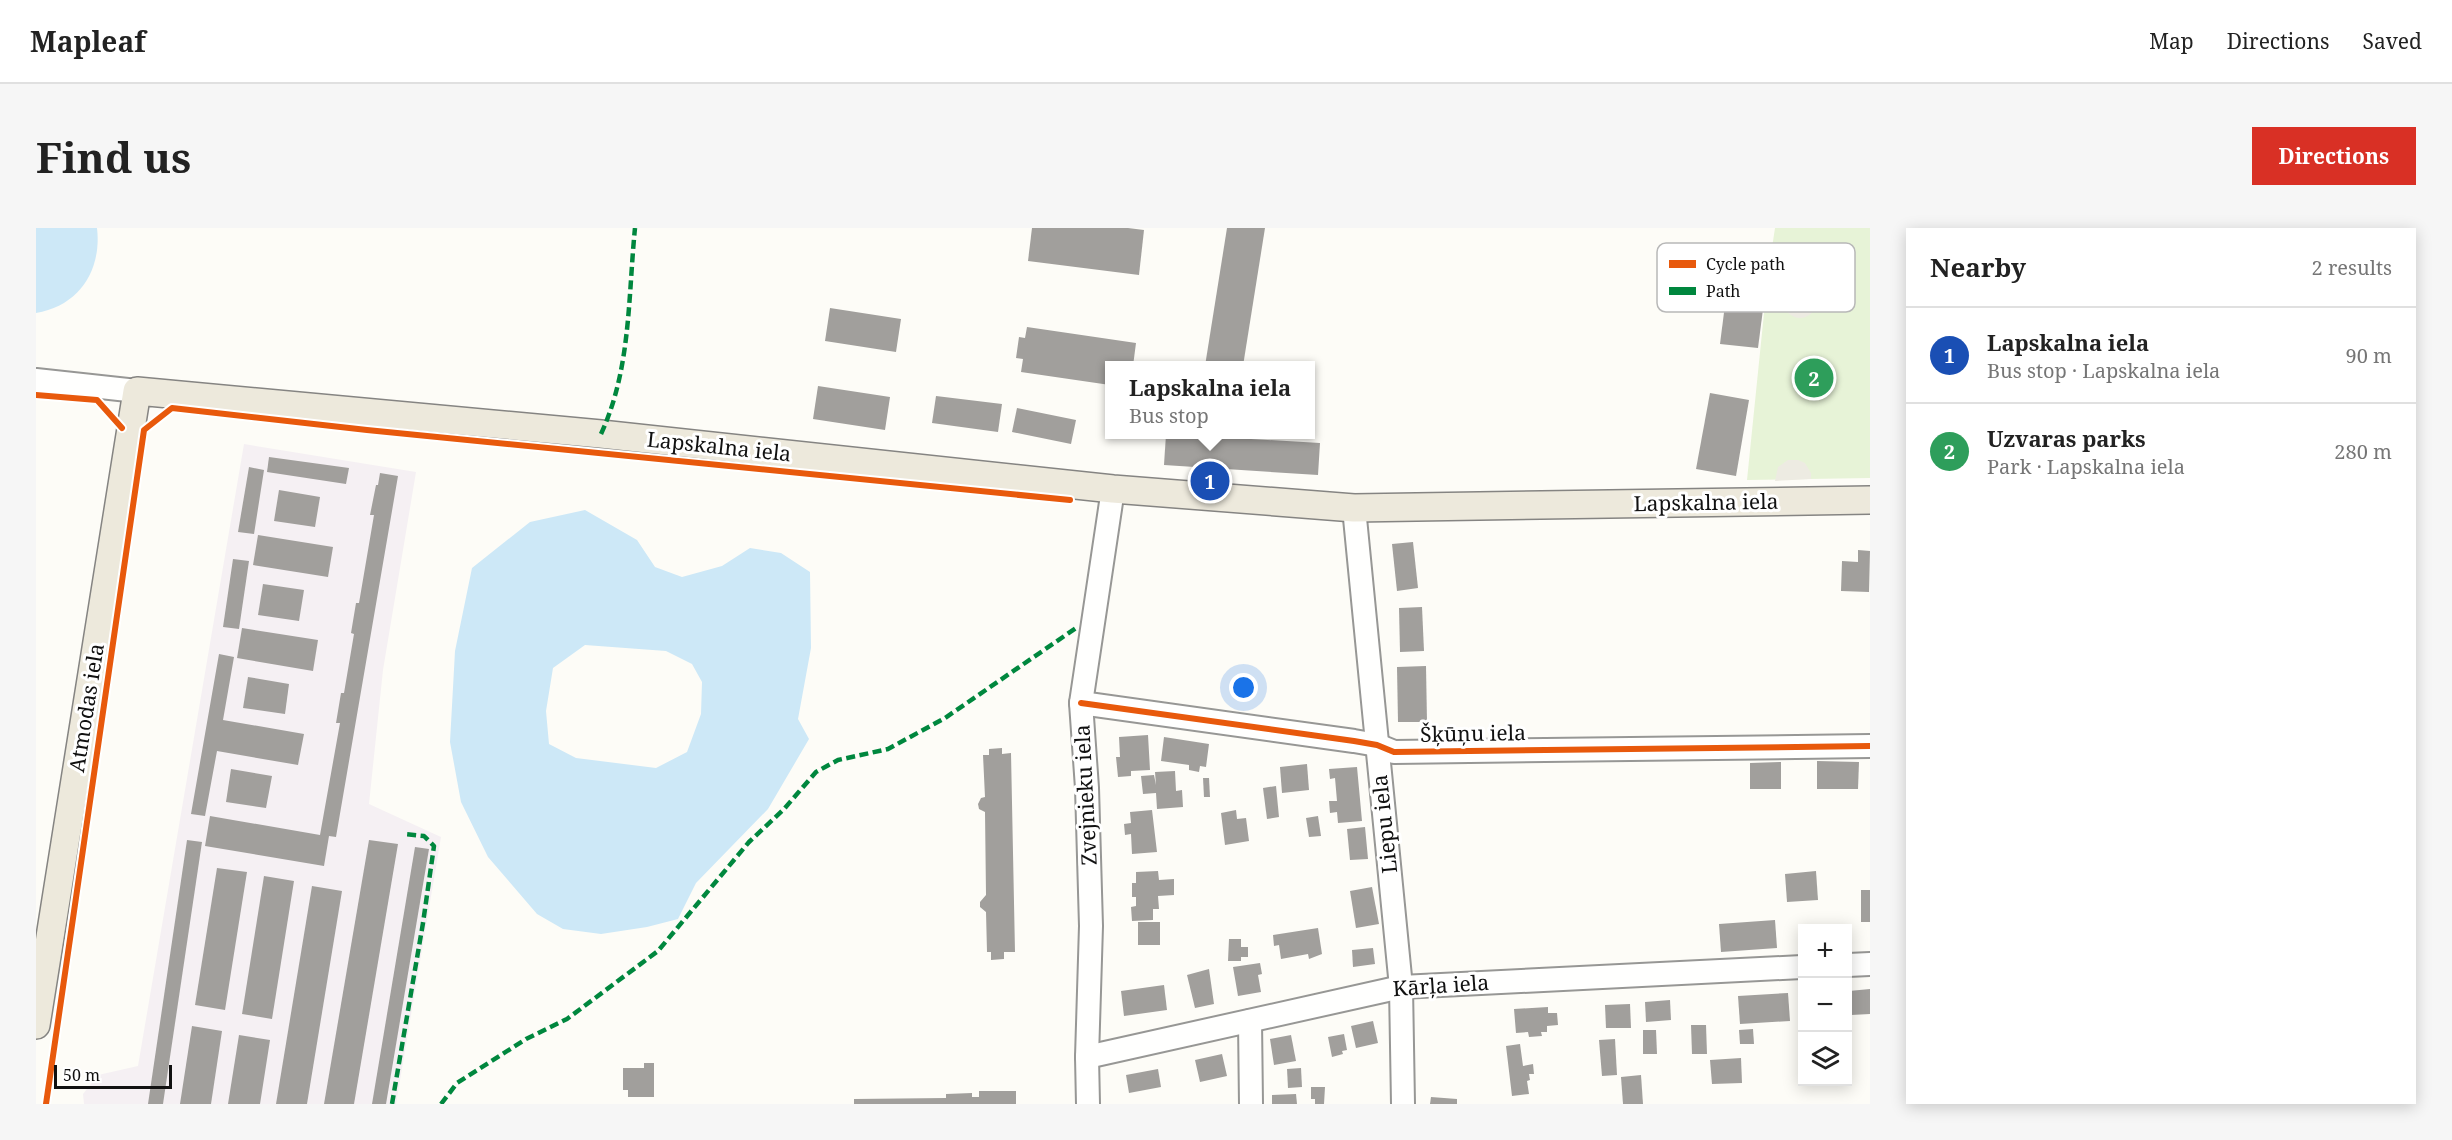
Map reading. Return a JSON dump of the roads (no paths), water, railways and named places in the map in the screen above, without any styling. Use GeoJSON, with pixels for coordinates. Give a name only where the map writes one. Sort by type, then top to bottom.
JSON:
{"type":"FeatureCollection","features":[{"type":"Feature","properties":{"kind":"main road","name":"Lapskalna iela"},"geometry":{"type":"LineString","coordinates":[[137,391],[601,434],[1113,489],[1354,508],[1870,500]]}},
{"type":"Feature","properties":{"kind":"main road","name":"Atmodas iela"},"geometry":{"type":"LineString","coordinates":[[36,1025],[137,391]]}},
{"type":"Feature","properties":{"kind":"street","name":"Lapskalna iela"},"geometry":{"type":"LineString","coordinates":[[36,380],[137,391]]}},
{"type":"Feature","properties":{"kind":"street","name":"Zvejnieku iela"},"geometry":{"type":"LineString","coordinates":[[1088,1104],[1091,926],[1087,788],[1081,704],[1113,489]]}},
{"type":"Feature","properties":{"kind":"street","name":"Liepu iela"},"geometry":{"type":"LineString","coordinates":[[1354,508],[1401,987],[1403,1104]]}},
{"type":"Feature","properties":{"kind":"street","name":"Šķūņu iela"},"geometry":{"type":"LineString","coordinates":[[1081,704],[1377,745],[1394,752],[1870,746]]}},
{"type":"Feature","properties":{"kind":"street"},"geometry":{"type":"LineString","coordinates":[[1852,965],[1870,964]]}},
{"type":"Feature","properties":{"kind":"street","name":"Kārļa iela"},"geometry":{"type":"LineString","coordinates":[[1087,1057],[1401,987],[1798,967]]}},
{"type":"Feature","properties":{"kind":"street"},"geometry":{"type":"LineString","coordinates":[[1250,1021],[1251,1104]]}},
{"type":"Feature","properties":{"kind":"water"},"geometry":{"type":"Polygon","coordinates":[[[36,228],[97,228],[98,243],[91,272],[76,294],[64,303],[36,313],[36,228]]]}},
{"type":"Feature","properties":{"kind":"water"},"geometry":{"type":"Polygon","coordinates":[[[585,510],[637,540],[655,567],[682,577],[722,566],[750,548],[781,553],[810,572],[811,648],[798,719],[809,739],[768,809],[696,883],[678,919],[647,927],[601,934],[563,929],[537,914],[488,857],[461,802],[450,742],[455,651],[472,568],[530,522],[585,510]],[[585,645],[553,668],[546,711],[549,744],[576,758],[656,768],[687,752],[701,714],[702,682],[692,664],[666,651],[585,645]]]}},
{"type":"Feature","properties":{"kind":"place","name":"Uzvaras parks"},"geometry":{"type":"Point","coordinates":[1814,378]}},
{"type":"Feature","properties":{"kind":"place","name":"Lapskalna iela"},"geometry":{"type":"Point","coordinates":[1210,481]}}]}
